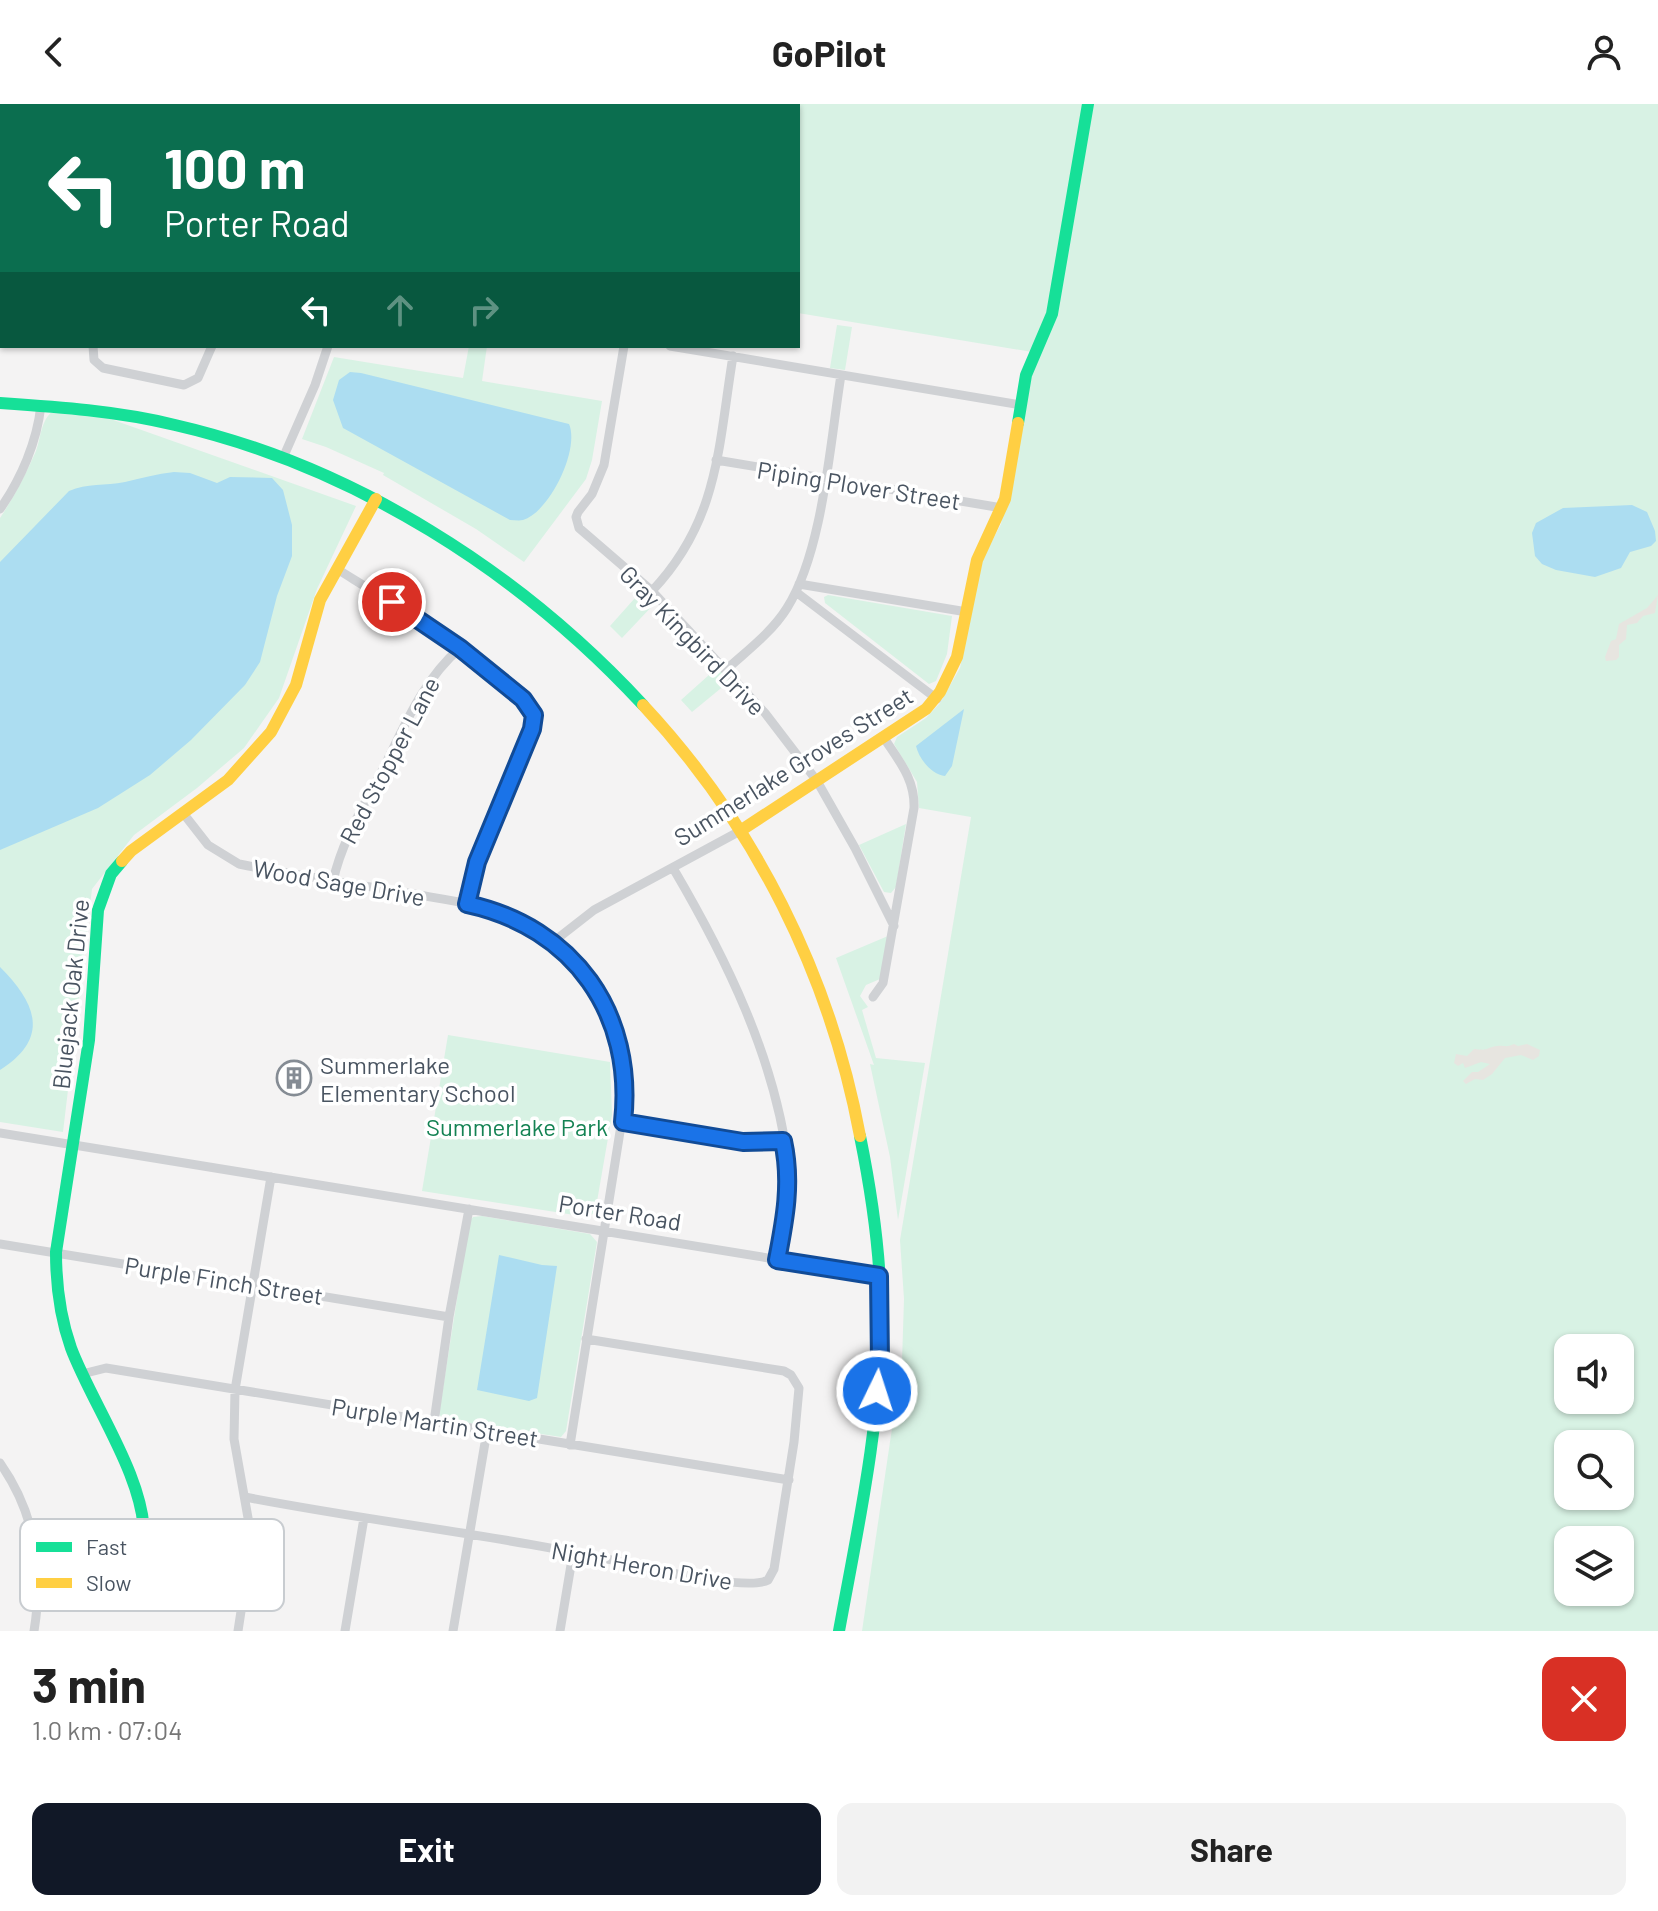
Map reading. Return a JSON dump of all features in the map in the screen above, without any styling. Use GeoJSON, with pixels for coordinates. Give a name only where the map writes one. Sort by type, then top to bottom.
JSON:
{"type":"FeatureCollection","features":[{"type":"Feature","properties":{"kind":"street","name":"Summerlake Groves Street"},"geometry":{"type":"LineString","coordinates":[[553,942],[594,910],[740,831],[884,738],[937,699],[956,668],[977,560],[1002,508],[1026,375],[1052,314],[1088,104]]}},
{"type":"Feature","properties":{"kind":"street"},"geometry":{"type":"LineString","coordinates":[[93,348],[94,360],[103,368],[184,385],[198,378],[211,348]]}},
{"type":"Feature","properties":{"kind":"street"},"geometry":{"type":"LineString","coordinates":[[283,458],[327,348]]}},
{"type":"Feature","properties":{"kind":"street","name":"Gray Kingbird Drive"},"geometry":{"type":"LineString","coordinates":[[624,348],[604,465],[592,494],[576,517],[579,528],[652,591],[765,713],[817,781],[894,926]]}},
{"type":"Feature","properties":{"kind":"street"},"geometry":{"type":"LineString","coordinates":[[683,348],[1021,405]]}},
{"type":"Feature","properties":{"kind":"street"},"geometry":{"type":"LineString","coordinates":[[652,591],[674,567],[696,531],[708,500],[733,356]]}},
{"type":"Feature","properties":{"kind":"street"},"geometry":{"type":"LineString","coordinates":[[727,669],[768,632],[798,588],[811,552],[841,375]]}},
{"type":"Feature","properties":{"kind":"street"},"geometry":{"type":"LineString","coordinates":[[0,403],[142,418],[195,429],[283,458],[376,499],[474,558],[523,592],[573,636],[637,697],[682,749],[740,831],[778,895],[825,1006],[862,1141],[873,1207],[879,1276],[880,1362],[871,1448],[839,1631]]}},
{"type":"Feature","properties":{"kind":"street"},"geometry":{"type":"LineString","coordinates":[[0,509],[29,454],[41,405]]}},
{"type":"Feature","properties":{"kind":"street","name":"Piping Plover Street"},"geometry":{"type":"LineString","coordinates":[[716,460],[1002,508]]}},
{"type":"Feature","properties":{"kind":"street","name":"Bluejack Oak Drive"},"geometry":{"type":"LineString","coordinates":[[140,1519],[130,1477],[65,1334],[57,1303],[56,1252],[89,1040],[98,910],[104,886],[131,851],[228,780],[271,732],[296,685],[320,600],[376,499]]}},
{"type":"Feature","properties":{"kind":"street"},"geometry":{"type":"LineString","coordinates":[[337,569],[417,617],[460,648],[523,699],[534,715],[532,729],[477,862],[467,904]]}},
{"type":"Feature","properties":{"kind":"street"},"geometry":{"type":"LineString","coordinates":[[798,588],[967,612]]}},
{"type":"Feature","properties":{"kind":"street"},"geometry":{"type":"LineString","coordinates":[[798,588],[937,699]]}},
{"type":"Feature","properties":{"kind":"street","name":"Red Stopper Lane"},"geometry":{"type":"LineString","coordinates":[[333,881],[343,843],[411,710],[436,672],[460,648]]}},
{"type":"Feature","properties":{"kind":"street"},"geometry":{"type":"LineString","coordinates":[[873,997],[883,983],[914,795],[909,777],[884,738]]}},
{"type":"Feature","properties":{"kind":"street","name":"Wood Sage Drive"},"geometry":{"type":"LineString","coordinates":[[183,813],[208,845],[239,864],[467,904],[516,918],[553,942],[592,984],[613,1026],[626,1094],[570,1445]]}},
{"type":"Feature","properties":{"kind":"street"},"geometry":{"type":"LineString","coordinates":[[673,868],[709,929],[734,981],[764,1065],[783,1141],[788,1182],[777,1260]]}},
{"type":"Feature","properties":{"kind":"street"},"geometry":{"type":"LineString","coordinates":[[623,1122],[743,1142],[783,1141]]}},
{"type":"Feature","properties":{"kind":"street","name":"Porter Road"},"geometry":{"type":"LineString","coordinates":[[0,1133],[879,1276]]}},
{"type":"Feature","properties":{"kind":"street"},"geometry":{"type":"LineString","coordinates":[[248,1519],[234,1439],[235,1390],[271,1177]]}},
{"type":"Feature","properties":{"kind":"street"},"geometry":{"type":"LineString","coordinates":[[434,1422],[469,1209]]}},
{"type":"Feature","properties":{"kind":"street","name":"Purple Finch Street"},"geometry":{"type":"LineString","coordinates":[[0,1244],[449,1317]]}},
{"type":"Feature","properties":{"kind":"street","name":"Night Heron Drive"},"geometry":{"type":"LineString","coordinates":[[245,1497],[573,1553],[672,1574],[762,1584],[768,1580],[774,1569],[789,1480],[799,1388],[791,1375],[784,1371],[586,1339]]}},
{"type":"Feature","properties":{"kind":"street","name":"Purple Martin Street"},"geometry":{"type":"LineString","coordinates":[[82,1374],[106,1368],[789,1480]]}},
{"type":"Feature","properties":{"kind":"street"},"geometry":{"type":"LineString","coordinates":[[453,1631],[487,1431]]}},
{"type":"Feature","properties":{"kind":"street"},"geometry":{"type":"LineString","coordinates":[[0,1463],[21,1496],[29,1519]]}},
{"type":"Feature","properties":{"kind":"street"},"geometry":{"type":"LineString","coordinates":[[345,1631],[364,1518]]}},
{"type":"Feature","properties":{"kind":"street"},"geometry":{"type":"LineString","coordinates":[[560,1631],[573,1553]]}},
{"type":"Feature","properties":{"kind":"street"},"geometry":{"type":"LineString","coordinates":[[34,1631],[37,1611]]}},
{"type":"Feature","properties":{"kind":"street"},"geometry":{"type":"LineString","coordinates":[[238,1631],[241,1611]]}},
{"type":"Feature","properties":{"kind":"green space"},"geometry":{"type":"Polygon","coordinates":[[[800,104],[1658,104],[1658,1631],[862,1631],[902,1361],[904,1299],[900,1240],[971,817],[919,808],[917,782],[894,744],[897,737],[926,718],[940,703],[960,668],[981,562],[1001,524],[1032,352],[800,313],[800,104]]]}},
{"type":"Feature","properties":{"kind":"green space"},"geometry":{"type":"Polygon","coordinates":[[[837,325],[852,327],[845,370],[830,368],[837,325]]]}},
{"type":"Feature","properties":{"kind":"green space"},"geometry":{"type":"Polygon","coordinates":[[[469,348],[487,348],[482,381],[602,401],[586,479],[524,562],[384,473],[302,439],[334,357],[463,378],[469,348]]]}},
{"type":"Feature","properties":{"kind":"green space"},"geometry":{"type":"Polygon","coordinates":[[[53,411],[102,416],[356,506],[317,589],[279,698],[244,748],[134,835],[92,889],[63,1132],[0,1122],[0,518],[24,477],[44,424],[53,411]]]}},
{"type":"Feature","properties":{"kind":"green space"},"geometry":{"type":"Polygon","coordinates":[[[643,589],[656,602],[622,638],[610,626],[643,589]]]}},
{"type":"Feature","properties":{"kind":"green space"},"geometry":{"type":"Polygon","coordinates":[[[828,595],[952,616],[947,654],[936,681],[929,684],[825,603],[824,597],[828,595]]]}},
{"type":"Feature","properties":{"kind":"green space"},"geometry":{"type":"Polygon","coordinates":[[[719,666],[731,680],[692,712],[681,700],[719,666]]]}},
{"type":"Feature","properties":{"kind":"green space"},"geometry":{"type":"Polygon","coordinates":[[[906,824],[896,887],[891,893],[884,892],[859,845],[906,824]]]}},
{"type":"Feature","properties":{"kind":"green space"},"geometry":{"type":"Polygon","coordinates":[[[888,936],[880,979],[866,985],[860,996],[868,1007],[862,1010],[876,1058],[925,1063],[898,1220],[890,1157],[870,1064],[874,1065],[836,958],[888,936]]]}},
{"type":"Feature","properties":{"kind":"green space","name":"Summerlake Park"},"geometry":{"type":"Polygon","coordinates":[[[448,1035],[610,1062],[612,1115],[595,1213],[587,1217],[422,1191],[448,1035]]]}},
{"type":"Feature","properties":{"kind":"green space"},"geometry":{"type":"Polygon","coordinates":[[[473,1217],[590,1234],[597,1242],[566,1431],[561,1437],[443,1419],[439,1414],[469,1222],[473,1217]]]}},
{"type":"Feature","properties":{"kind":"sand"},"geometry":{"type":"Polygon","coordinates":[[[1658,595],[1655,613],[1627,625],[1626,639],[1619,645],[1619,657],[1606,661],[1619,624],[1647,608],[1658,595]]]}},
{"type":"Feature","properties":{"kind":"sand"},"geometry":{"type":"Polygon","coordinates":[[[1527,1044],[1540,1050],[1539,1056],[1533,1060],[1521,1055],[1505,1058],[1483,1080],[1475,1079],[1466,1084],[1463,1081],[1472,1072],[1478,1072],[1490,1064],[1481,1062],[1465,1068],[1463,1063],[1458,1066],[1454,1063],[1456,1054],[1467,1056],[1474,1049],[1527,1044]]]}},
{"type":"Feature","properties":{"kind":"water"},"geometry":{"type":"Polygon","coordinates":[[[350,372],[569,424],[570,448],[552,493],[533,515],[523,520],[510,520],[343,428],[333,400],[339,380],[350,372]]]}},
{"type":"Feature","properties":{"kind":"water"},"geometry":{"type":"Polygon","coordinates":[[[174,472],[190,473],[217,483],[230,477],[272,478],[283,490],[292,525],[292,556],[277,596],[260,662],[245,685],[191,740],[150,775],[98,808],[0,850],[0,562],[69,491],[174,472]]]}},
{"type":"Feature","properties":{"kind":"water"},"geometry":{"type":"Polygon","coordinates":[[[1632,505],[1647,512],[1656,541],[1651,546],[1630,552],[1621,568],[1595,577],[1556,570],[1542,564],[1535,556],[1532,533],[1536,523],[1563,508],[1632,505]]]}},
{"type":"Feature","properties":{"kind":"water"},"geometry":{"type":"Polygon","coordinates":[[[964,709],[952,766],[945,776],[935,773],[927,766],[916,746],[964,709]]]}},
{"type":"Feature","properties":{"kind":"water"},"geometry":{"type":"Polygon","coordinates":[[[0,967],[23,994],[33,1020],[32,1033],[26,1046],[0,1070],[0,967]]]}},
{"type":"Feature","properties":{"kind":"water"},"geometry":{"type":"Polygon","coordinates":[[[499,1255],[557,1266],[537,1398],[529,1401],[477,1390],[499,1255]]]}},
{"type":"Feature","properties":{"kind":"traffic: fast"},"geometry":{"type":"LineString","coordinates":[[1018,423],[1026,375],[1052,314],[1088,104]]}},
{"type":"Feature","properties":{"kind":"traffic: fast"},"geometry":{"type":"LineString","coordinates":[[0,403],[154,420],[241,443],[306,467],[430,530],[488,569],[595,656],[643,705]]}},
{"type":"Feature","properties":{"kind":"traffic: fast"},"geometry":{"type":"LineString","coordinates":[[122,861],[111,874],[98,910],[89,1040],[56,1264],[61,1313],[71,1348],[127,1466],[142,1519]]}},
{"type":"Feature","properties":{"kind":"traffic: fast"},"geometry":{"type":"LineString","coordinates":[[839,1631],[873,1436],[880,1357],[878,1248],[860,1136]]}},
{"type":"Feature","properties":{"kind":"traffic: slow"},"geometry":{"type":"LineString","coordinates":[[740,831],[926,709],[940,692],[957,657],[977,560],[1005,499],[1018,423]]}},
{"type":"Feature","properties":{"kind":"traffic: slow"},"geometry":{"type":"LineString","coordinates":[[122,861],[131,851],[228,780],[271,732],[296,685],[320,600],[376,499]]}},
{"type":"Feature","properties":{"kind":"traffic: slow"},"geometry":{"type":"LineString","coordinates":[[643,705],[720,800],[782,905],[808,961],[829,1018],[847,1076],[860,1136]]}},
{"type":"Feature","properties":{"kind":"place","name":"Summerlake Elementary School"},"geometry":{"type":"Point","coordinates":[294,1078]}},
{"type":"Feature","properties":{"kind":"route"},"geometry":{"type":"LineString","coordinates":[[392,602],[460,648],[523,699],[534,715],[532,729],[477,862],[467,904],[516,918],[538,930],[575,963],[592,984],[613,1026],[620,1051],[626,1094],[623,1122],[743,1142],[783,1141],[788,1162],[787,1206],[777,1260],[879,1276],[880,1362],[877,1391]]}}]}
